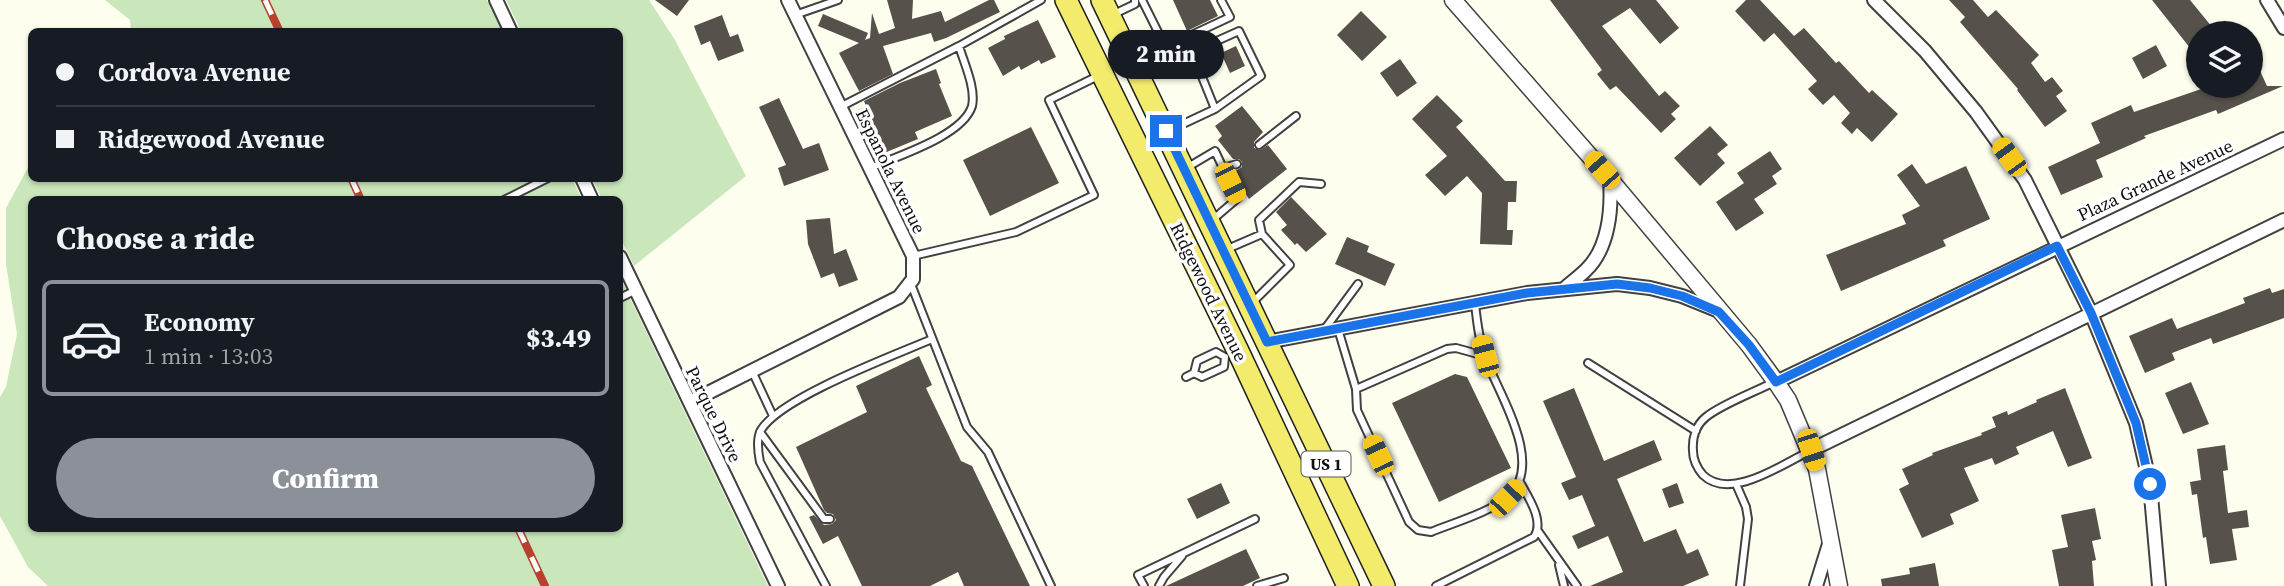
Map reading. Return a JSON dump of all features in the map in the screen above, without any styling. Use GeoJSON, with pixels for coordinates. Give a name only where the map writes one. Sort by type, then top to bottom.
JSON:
{"type":"FeatureCollection","features":[{"type":"Feature","properties":{"kind":"main road","name":"Ridgewood Avenue"},"geometry":{"type":"LineString","coordinates":[[1066,0],[1231,354],[1348,586]]}},
{"type":"Feature","properties":{"kind":"main road","name":"Ridgewood Avenue"},"geometry":{"type":"LineString","coordinates":[[1106,8],[1384,586]]}},
{"type":"Feature","properties":{"kind":"main road"},"geometry":{"type":"LineString","coordinates":[[1102,74],[1130,83],[1149,97]]}},
{"type":"Feature","properties":{"kind":"street"},"geometry":{"type":"LineString","coordinates":[[496,0],[509,28]]}},
{"type":"Feature","properties":{"kind":"street","name":"Espanola Avenue"},"geometry":{"type":"LineString","coordinates":[[788,0],[913,256],[913,279],[910,283]]}},
{"type":"Feature","properties":{"kind":"street"},"geometry":{"type":"LineString","coordinates":[[1452,0],[1610,180],[1749,345],[1788,400],[1817,469],[1839,586]]}},
{"type":"Feature","properties":{"kind":"street"},"geometry":{"type":"LineString","coordinates":[[1874,0],[1925,51],[1976,113],[2025,180],[2091,313],[2136,423],[2150,484],[2159,586]]}},
{"type":"Feature","properties":{"kind":"street"},"geometry":{"type":"LineString","coordinates":[[2267,0],[2284,28]]}},
{"type":"Feature","properties":{"kind":"street","name":"Plaza Grande Avenue"},"geometry":{"type":"LineString","coordinates":[[1776,382],[2284,139]]}},
{"type":"Feature","properties":{"kind":"street"},"geometry":{"type":"LineString","coordinates":[[1564,288],[1588,268],[1600,249],[1608,223],[1610,180]]}},
{"type":"Feature","properties":{"kind":"street"},"geometry":{"type":"LineString","coordinates":[[1811,450],[2284,220]]}},
{"type":"Feature","properties":{"kind":"street","name":"Parque Drive"},"geometry":{"type":"LineString","coordinates":[[623,263],[778,586]]}},
{"type":"Feature","properties":{"kind":"street"},"geometry":{"type":"LineString","coordinates":[[690,402],[899,297],[910,283]]}},
{"type":"Feature","properties":{"kind":"street"},"geometry":{"type":"LineString","coordinates":[[1267,342],[1527,293],[1617,284],[1682,296],[1719,312]]}},
{"type":"Feature","properties":{"kind":"street"},"geometry":{"type":"LineString","coordinates":[[1815,586],[1829,544]]}},
{"type":"Feature","properties":{"kind":"lane"},"geometry":{"type":"LineString","coordinates":[[795,15],[838,0]]}},
{"type":"Feature","properties":{"kind":"lane"},"geometry":{"type":"LineString","coordinates":[[840,107],[1041,0]]}},
{"type":"Feature","properties":{"kind":"lane"},"geometry":{"type":"LineString","coordinates":[[1106,8],[1135,4],[1135,0]]}},
{"type":"Feature","properties":{"kind":"lane"},"geometry":{"type":"LineString","coordinates":[[1142,0],[1162,40]]}},
{"type":"Feature","properties":{"kind":"lane"},"geometry":{"type":"LineString","coordinates":[[1129,55],[1162,40],[1185,38],[1230,17],[1222,0]]}},
{"type":"Feature","properties":{"kind":"lane"},"geometry":{"type":"LineString","coordinates":[[1166,131],[1215,109],[1261,76],[1240,31],[1192,52],[1215,109]]}},
{"type":"Feature","properties":{"kind":"lane"},"geometry":{"type":"LineString","coordinates":[[870,168],[953,130],[965,118],[972,105],[971,90],[959,46]]}},
{"type":"Feature","properties":{"kind":"lane"},"geometry":{"type":"LineString","coordinates":[[913,256],[1016,232],[1094,195],[1049,100],[1102,74]]}},
{"type":"Feature","properties":{"kind":"lane"},"geometry":{"type":"LineString","coordinates":[[1259,145],[1296,116]]}},
{"type":"Feature","properties":{"kind":"lane"},"geometry":{"type":"LineString","coordinates":[[1184,169],[1215,151],[1238,198],[1210,222]]}},
{"type":"Feature","properties":{"kind":"lane"},"geometry":{"type":"LineString","coordinates":[[1223,169],[1237,164]]}},
{"type":"Feature","properties":{"kind":"lane"},"geometry":{"type":"LineString","coordinates":[[512,196],[540,182]]}},
{"type":"Feature","properties":{"kind":"lane"},"geometry":{"type":"LineString","coordinates":[[1250,305],[1290,265],[1262,234],[1259,220],[1299,182],[1321,184]]}},
{"type":"Feature","properties":{"kind":"lane"},"geometry":{"type":"LineString","coordinates":[[1223,250],[1262,234]]}},
{"type":"Feature","properties":{"kind":"lane"},"geometry":{"type":"LineString","coordinates":[[910,283],[967,427],[989,453],[1051,586]]}},
{"type":"Feature","properties":{"kind":"lane"},"geometry":{"type":"LineString","coordinates":[[1324,330],[1358,284]]}},
{"type":"Feature","properties":{"kind":"lane"},"geometry":{"type":"LineString","coordinates":[[623,296],[636,290]]}},
{"type":"Feature","properties":{"kind":"lane"},"geometry":{"type":"LineString","coordinates":[[1338,327],[1356,389],[1357,410],[1409,522],[1418,530],[1431,532],[1507,498],[1520,482],[1523,458],[1517,434],[1485,356],[1475,304]]}},
{"type":"Feature","properties":{"kind":"lane"},"geometry":{"type":"LineString","coordinates":[[826,586],[760,462],[757,447],[760,432],[773,416],[806,395],[932,339]]}},
{"type":"Feature","properties":{"kind":"lane"},"geometry":{"type":"LineString","coordinates":[[1356,389],[1447,349],[1456,348],[1485,356]]}},
{"type":"Feature","properties":{"kind":"lane"},"geometry":{"type":"LineString","coordinates":[[1186,377],[1194,373],[1197,361],[1206,356],[1216,352],[1231,354],[1224,367],[1202,377],[1194,373]]}},
{"type":"Feature","properties":{"kind":"lane"},"geometry":{"type":"LineString","coordinates":[[1588,363],[1696,431]]}},
{"type":"Feature","properties":{"kind":"lane"},"geometry":{"type":"LineString","coordinates":[[752,371],[773,416]]}},
{"type":"Feature","properties":{"kind":"lane"},"geometry":{"type":"LineString","coordinates":[[1776,382],[1707,416],[1696,431],[1694,461],[1707,478],[1736,484],[1762,475],[1811,450]]}},
{"type":"Feature","properties":{"kind":"lane"},"geometry":{"type":"LineString","coordinates":[[760,432],[824,519],[830,519]]}},
{"type":"Feature","properties":{"kind":"lane"},"geometry":{"type":"LineString","coordinates":[[1520,482],[1537,517],[1538,531],[1577,586]]}},
{"type":"Feature","properties":{"kind":"lane"},"geometry":{"type":"LineString","coordinates":[[1736,484],[1748,519],[1740,586]]}},
{"type":"Feature","properties":{"kind":"lane"},"geometry":{"type":"LineString","coordinates":[[1144,586],[1138,575],[1255,519]]}},
{"type":"Feature","properties":{"kind":"lane"},"geometry":{"type":"LineString","coordinates":[[1436,586],[1534,537],[1538,531]]}},
{"type":"Feature","properties":{"kind":"lane"},"geometry":{"type":"LineString","coordinates":[[1159,586],[1186,552]]}},
{"type":"Feature","properties":{"kind":"lane"},"geometry":{"type":"LineString","coordinates":[[1558,560],[1564,586]]}},
{"type":"Feature","properties":{"kind":"lane"},"geometry":{"type":"LineString","coordinates":[[1257,586],[1284,578]]}},
{"type":"Feature","properties":{"kind":"green space"},"geometry":{"type":"Polygon","coordinates":[[[105,0],[487,0],[501,28],[131,28],[130,20],[105,0]]]}},
{"type":"Feature","properties":{"kind":"green space"},"geometry":{"type":"Polygon","coordinates":[[[506,0],[649,0],[675,40],[746,176],[634,266],[623,243],[623,196],[600,196],[594,182],[623,182],[623,28],[520,28],[506,0]]]}},
{"type":"Feature","properties":{"kind":"green space"},"geometry":{"type":"Polygon","coordinates":[[[28,168],[28,182],[574,182],[580,196],[28,196],[28,532],[623,532],[623,283],[768,586],[48,586],[28,567],[0,516],[0,397],[6,387],[17,334],[6,264],[6,208],[28,168]]]}},
{"type":"Feature","properties":{"kind":"building"},"geometry":{"type":"Polygon","coordinates":[[[655,0],[689,0],[677,16],[655,0]]]}},
{"type":"Feature","properties":{"kind":"building"},"geometry":{"type":"Polygon","coordinates":[[[887,0],[913,0],[912,19],[941,11],[945,22],[989,0],[994,0],[1000,12],[934,42],[931,33],[883,46],[893,74],[859,91],[839,53],[859,43],[818,26],[823,14],[868,33],[865,40],[870,38],[872,13],[879,34],[895,28],[887,0]]]}},
{"type":"Feature","properties":{"kind":"building"},"geometry":{"type":"Polygon","coordinates":[[[1173,0],[1210,0],[1218,16],[1187,31],[1173,0]]]}},
{"type":"Feature","properties":{"kind":"building"},"geometry":{"type":"Polygon","coordinates":[[[1550,0],[1656,0],[1679,28],[1660,44],[1630,8],[1602,26],[1659,96],[1665,91],[1680,106],[1671,114],[1676,119],[1661,133],[1616,86],[1610,90],[1597,74],[1602,70],[1550,0]]]}},
{"type":"Feature","properties":{"kind":"building"},"geometry":{"type":"Polygon","coordinates":[[[1746,0],[1760,0],[1794,36],[1804,28],[1836,63],[1839,61],[1869,93],[1872,90],[1898,114],[1872,142],[1857,128],[1852,134],[1841,123],[1850,113],[1834,95],[1823,105],[1808,89],[1817,81],[1774,33],[1764,42],[1735,11],[1746,0]]]}},
{"type":"Feature","properties":{"kind":"building"},"geometry":{"type":"Polygon","coordinates":[[[1949,0],[1973,0],[1988,17],[1996,10],[2039,55],[2031,63],[2045,82],[2052,77],[2063,91],[2056,96],[2067,111],[2045,127],[2018,89],[1960,22],[1965,17],[1949,0]]]}},
{"type":"Feature","properties":{"kind":"building"},"geometry":{"type":"Polygon","coordinates":[[[2152,0],[2190,0],[2207,21],[2186,21],[2186,43],[2152,0]]]}},
{"type":"Feature","properties":{"kind":"building"},"geometry":{"type":"Polygon","coordinates":[[[1361,11],[1387,37],[1362,61],[1337,35],[1361,11]]]}},
{"type":"Feature","properties":{"kind":"building"},"geometry":{"type":"Polygon","coordinates":[[[722,15],[730,37],[738,34],[744,51],[718,61],[710,41],[701,45],[694,26],[722,15]]]}},
{"type":"Feature","properties":{"kind":"building"},"geometry":{"type":"Polygon","coordinates":[[[1038,20],[1056,57],[1041,64],[1039,60],[1021,70],[1019,66],[1003,76],[988,48],[1005,39],[1004,36],[1038,20]]]}},
{"type":"Feature","properties":{"kind":"building"},"geometry":{"type":"Polygon","coordinates":[[[2156,45],[2167,66],[2143,79],[2132,58],[2156,45]]]}},
{"type":"Feature","properties":{"kind":"building"},"geometry":{"type":"Polygon","coordinates":[[[1236,46],[1245,66],[1230,73],[1221,53],[1236,46]]]}},
{"type":"Feature","properties":{"kind":"building"},"geometry":{"type":"Polygon","coordinates":[[[1400,59],[1417,83],[1397,97],[1380,73],[1400,59]]]}},
{"type":"Feature","properties":{"kind":"building"},"geometry":{"type":"Polygon","coordinates":[[[936,69],[952,116],[915,132],[918,139],[877,156],[856,111],[866,106],[864,101],[936,69]]]}},
{"type":"Feature","properties":{"kind":"building"},"geometry":{"type":"Polygon","coordinates":[[[2263,77],[2267,86],[2283,86],[2263,95],[2263,77]]]}},
{"type":"Feature","properties":{"kind":"building"},"geometry":{"type":"Polygon","coordinates":[[[2186,94],[2186,98],[2255,98],[2218,114],[2216,110],[2144,136],[2146,138],[2096,160],[2103,177],[2061,195],[2048,167],[2100,143],[2091,123],[2131,105],[2134,112],[2186,94]]]}},
{"type":"Feature","properties":{"kind":"building"},"geometry":{"type":"Polygon","coordinates":[[[1437,95],[1463,121],[1456,127],[1505,181],[1517,181],[1516,202],[1508,202],[1507,230],[1513,230],[1512,245],[1480,244],[1482,193],[1467,176],[1445,196],[1425,175],[1447,156],[1412,119],[1437,95]]]}},
{"type":"Feature","properties":{"kind":"building"},"geometry":{"type":"Polygon","coordinates":[[[779,98],[803,149],[819,143],[829,170],[784,186],[778,168],[786,165],[759,107],[779,98]]]}},
{"type":"Feature","properties":{"kind":"building"},"geometry":{"type":"Polygon","coordinates":[[[1242,106],[1263,132],[1254,142],[1254,148],[1260,150],[1268,145],[1287,169],[1249,199],[1232,173],[1242,167],[1242,162],[1233,159],[1218,140],[1222,136],[1215,126],[1242,106]]]}},
{"type":"Feature","properties":{"kind":"building"},"geometry":{"type":"Polygon","coordinates":[[[1710,126],[1728,145],[1717,154],[1725,163],[1700,186],[1674,158],[1710,126]]]}},
{"type":"Feature","properties":{"kind":"building"},"geometry":{"type":"Polygon","coordinates":[[[1031,127],[1059,183],[990,216],[963,160],[1031,127]]]}},
{"type":"Feature","properties":{"kind":"building"},"geometry":{"type":"Polygon","coordinates":[[[1770,151],[1782,169],[1772,176],[1777,184],[1754,199],[1764,213],[1736,231],[1716,202],[1744,183],[1737,173],[1770,151]]]}},
{"type":"Feature","properties":{"kind":"building"},"geometry":{"type":"Polygon","coordinates":[[[1912,164],[1926,184],[1966,166],[1990,219],[1943,240],[1946,246],[1841,291],[1826,255],[1906,224],[1902,215],[1920,206],[1897,175],[1912,164]]]}},
{"type":"Feature","properties":{"kind":"building"},"geometry":{"type":"Polygon","coordinates":[[[1291,197],[1327,234],[1306,252],[1281,230],[1287,225],[1276,212],[1291,197]]]}},
{"type":"Feature","properties":{"kind":"building"},"geometry":{"type":"Polygon","coordinates":[[[830,218],[834,254],[846,249],[858,280],[839,287],[834,273],[821,278],[808,244],[806,220],[830,218]]]}},
{"type":"Feature","properties":{"kind":"building"},"geometry":{"type":"Polygon","coordinates":[[[1347,237],[1369,246],[1367,252],[1395,264],[1385,286],[1335,264],[1347,237]]]}},
{"type":"Feature","properties":{"kind":"building"},"geometry":{"type":"Polygon","coordinates":[[[2270,288],[2272,293],[2284,289],[2284,318],[2213,344],[2211,338],[2172,353],[2175,360],[2145,373],[2129,336],[2172,318],[2177,329],[2245,303],[2243,298],[2270,288]]]}},
{"type":"Feature","properties":{"kind":"building"},"geometry":{"type":"Polygon","coordinates":[[[919,356],[932,385],[926,388],[961,461],[972,466],[1030,586],[964,586],[958,572],[930,586],[862,586],[838,536],[823,544],[809,517],[814,515],[824,525],[832,524],[836,520],[833,514],[824,510],[796,447],[867,412],[856,386],[919,356]]]}},
{"type":"Feature","properties":{"kind":"building"},"geometry":{"type":"Polygon","coordinates":[[[1455,374],[1467,377],[1511,468],[1439,502],[1392,403],[1455,374]]]}},
{"type":"Feature","properties":{"kind":"building"},"geometry":{"type":"Polygon","coordinates":[[[2191,382],[2209,424],[2183,434],[2165,393],[2191,382]]]}},
{"type":"Feature","properties":{"kind":"building"},"geometry":{"type":"Polygon","coordinates":[[[1574,388],[1604,461],[1654,440],[1662,460],[1617,479],[1644,542],[1676,529],[1687,554],[1698,549],[1709,575],[1683,586],[1590,586],[1623,572],[1608,536],[1578,549],[1572,536],[1595,526],[1582,495],[1569,500],[1561,483],[1576,477],[1543,401],[1574,388]]]}},
{"type":"Feature","properties":{"kind":"building"},"geometry":{"type":"Polygon","coordinates":[[[2065,388],[2092,458],[2068,467],[2053,431],[2016,447],[2019,454],[1995,465],[1992,458],[1964,468],[1979,501],[1950,514],[1954,524],[1922,538],[1899,489],[1909,484],[1902,469],[1933,455],[1932,453],[1982,435],[1981,433],[1996,427],[1992,417],[2007,411],[2008,415],[2065,388]]]}},
{"type":"Feature","properties":{"kind":"building"},"geometry":{"type":"Polygon","coordinates":[[[2225,445],[2228,470],[2223,471],[2228,513],[2247,510],[2249,527],[2232,529],[2237,560],[2210,564],[2206,537],[2203,538],[2197,494],[2192,495],[2190,482],[2201,480],[2197,449],[2225,445]]]}},
{"type":"Feature","properties":{"kind":"building"},"geometry":{"type":"Polygon","coordinates":[[[1221,483],[1230,503],[1197,519],[1187,499],[1221,483]]]}},
{"type":"Feature","properties":{"kind":"building"},"geometry":{"type":"Polygon","coordinates":[[[1677,483],[1684,503],[1669,508],[1662,489],[1677,483]]]}},
{"type":"Feature","properties":{"kind":"building"},"geometry":{"type":"Polygon","coordinates":[[[2095,508],[2101,539],[2092,541],[2096,560],[2092,561],[2094,586],[2059,586],[2052,550],[2068,547],[2061,515],[2095,508]]]}},
{"type":"Feature","properties":{"kind":"building"},"geometry":{"type":"Polygon","coordinates":[[[1246,549],[1260,578],[1243,586],[1166,586],[1246,549]]]}},
{"type":"Feature","properties":{"kind":"building"},"geometry":{"type":"Polygon","coordinates":[[[1935,563],[1939,586],[1882,586],[1881,579],[1910,574],[1909,568],[1935,563]]]}},
{"type":"Feature","properties":{"kind":"railway"},"geometry":{"type":"LineString","coordinates":[[265,0],[278,28]]}},
{"type":"Feature","properties":{"kind":"railway"},"geometry":{"type":"LineString","coordinates":[[353,182],[359,196]]}},
{"type":"Feature","properties":{"kind":"railway"},"geometry":{"type":"LineString","coordinates":[[520,532],[545,586]]}},
{"type":"Feature","properties":{"kind":"route"},"geometry":{"type":"LineString","coordinates":[[1166,131],[1267,342],[1527,293],[1617,284],[1682,296],[1719,312],[1749,345],[1776,382],[2057,246],[2091,313],[2136,423],[2150,484]]}}]}
